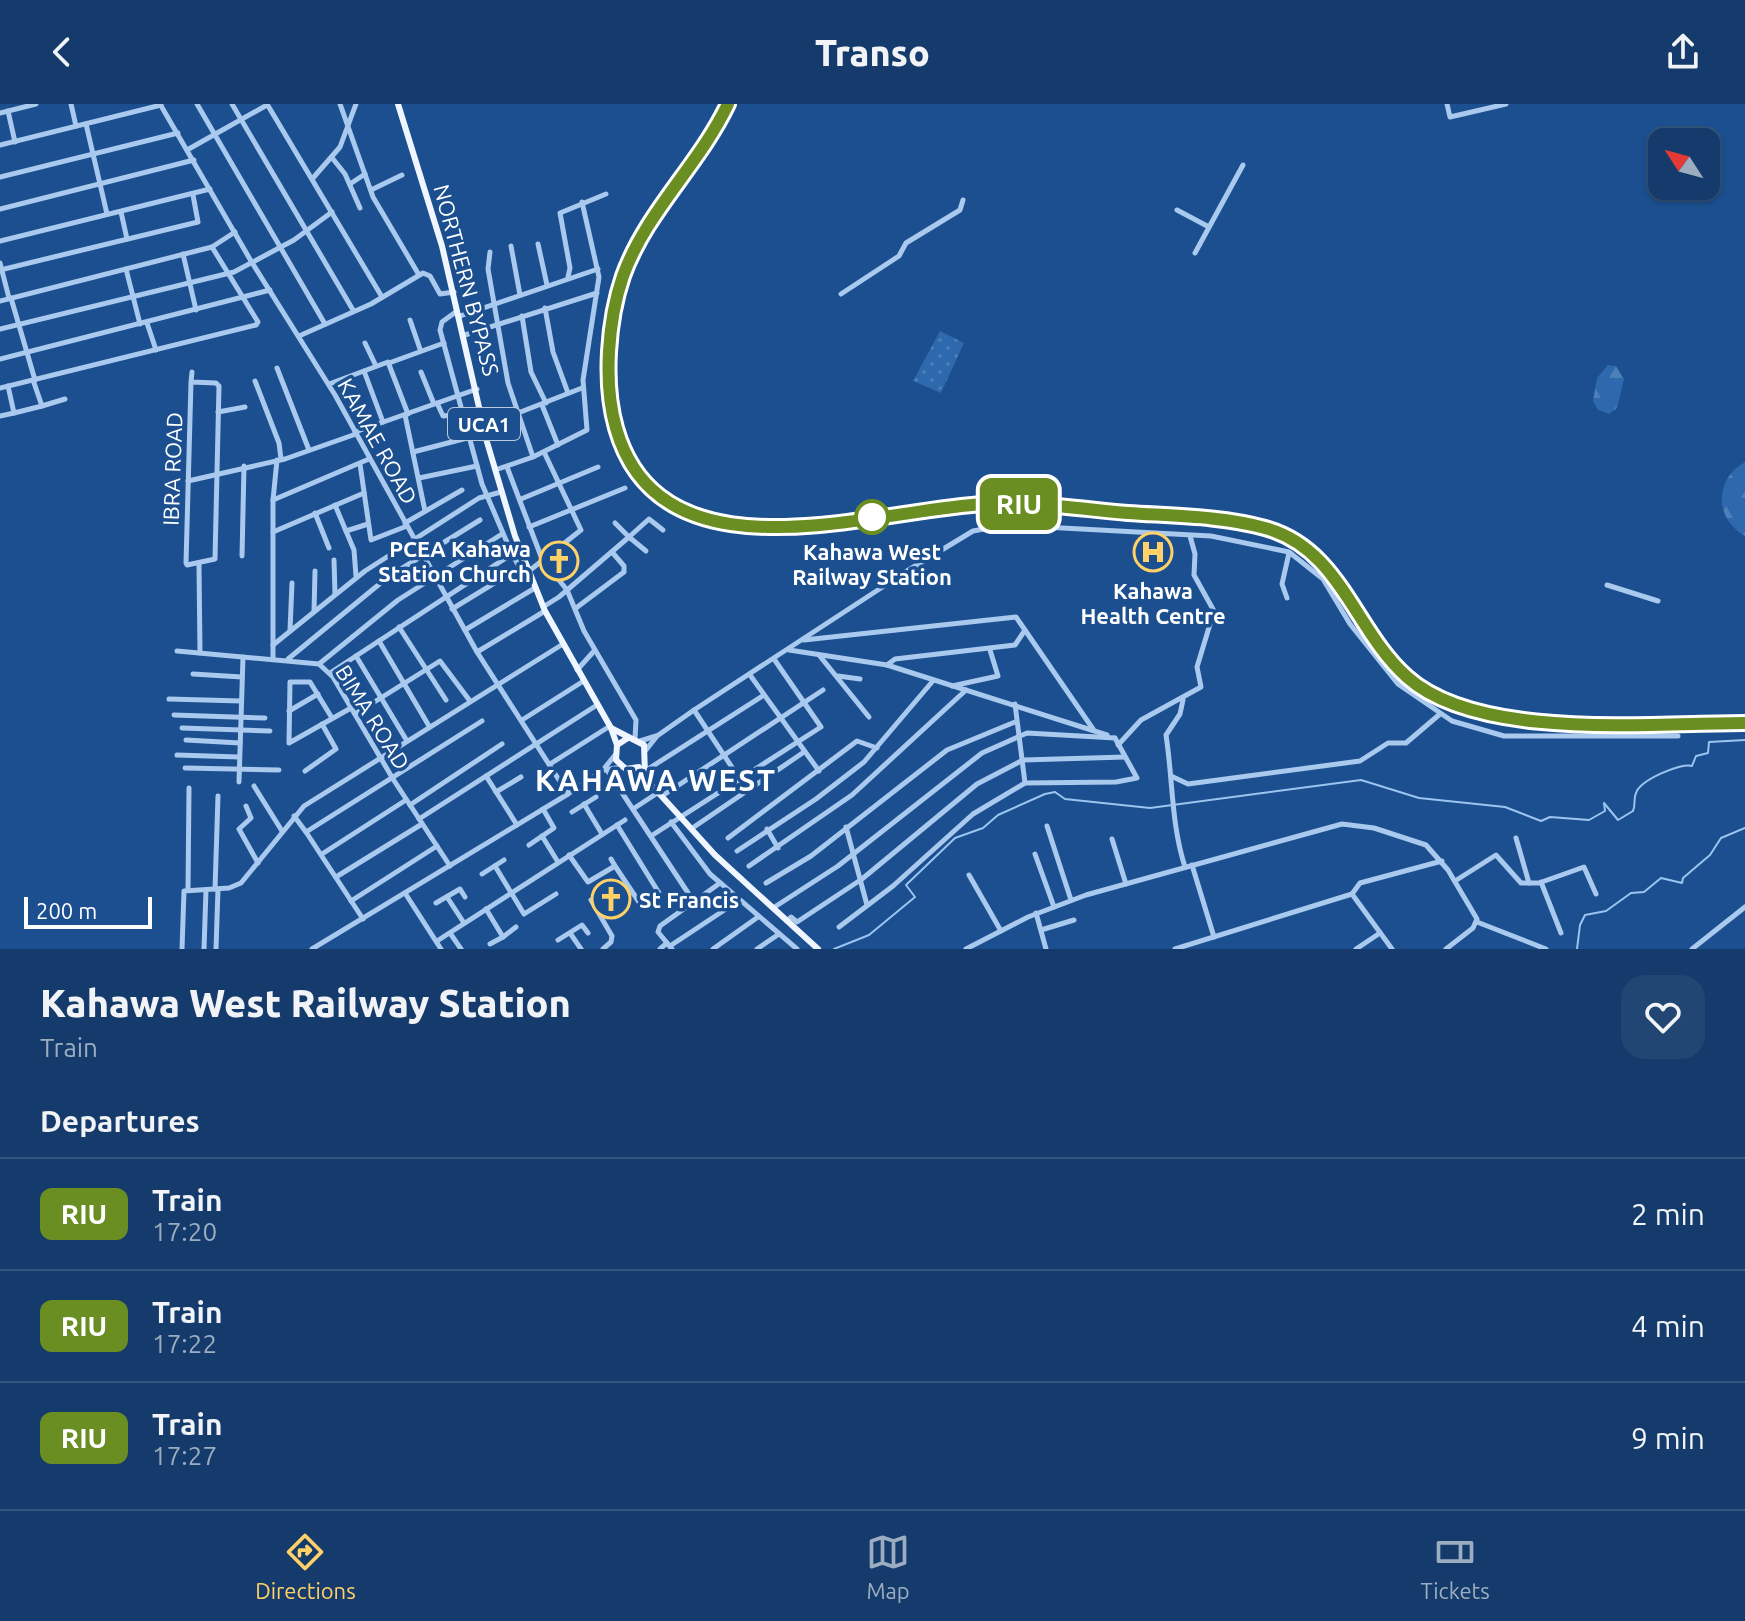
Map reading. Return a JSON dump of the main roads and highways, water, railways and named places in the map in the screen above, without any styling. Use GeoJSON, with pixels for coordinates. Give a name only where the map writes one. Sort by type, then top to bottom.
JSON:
{"type":"FeatureCollection","features":[{"type":"Feature","properties":{"kind":"main road","name":"NORTHERN BYPASS"},"geometry":{"type":"LineString","coordinates":[[398,104],[454,292],[487,442],[525,568],[576,671],[611,727],[617,745]]}},
{"type":"Feature","properties":{"kind":"main road","name":"NORTHERN BYPASS"},"geometry":{"type":"LineString","coordinates":[[611,727],[635,739]]}},
{"type":"Feature","properties":{"kind":"main road"},"geometry":{"type":"LineString","coordinates":[[645,773],[646,750],[635,739],[617,745],[615,755],[622,767],[636,768],[645,773],[691,829],[772,909],[818,949]]}},
{"type":"Feature","properties":{"kind":"main road"},"geometry":{"type":"LineString","coordinates":[[636,768],[644,762]]}},
{"type":"Feature","properties":{"kind":"waterway"},"geometry":{"type":"LineString","coordinates":[[834,949],[869,935],[915,897],[906,885],[955,838],[983,828],[998,815],[1045,794],[1055,792],[1065,799],[1150,808],[1361,780],[1419,798],[1505,807],[1541,821],[1550,817],[1589,820],[1605,811],[1604,803],[1618,820],[1633,811],[1639,788],[1671,769],[1692,766],[1696,756],[1708,753],[1709,742],[1745,740]]}},
{"type":"Feature","properties":{"kind":"waterway"},"geometry":{"type":"LineString","coordinates":[[1577,949],[1580,925],[1585,915],[1606,911],[1631,893],[1644,892],[1661,878],[1682,883],[1683,878],[1710,855],[1721,838],[1745,828]]}},
{"type":"Feature","properties":{"kind":"railway"},"geometry":{"type":"LineString","coordinates":[[728,104],[703,148],[633,253],[618,293],[611,332],[609,372],[616,428],[640,476],[676,507],[722,522],[774,527],[829,524],[1000,503],[1248,524],[1291,539],[1312,554],[1329,572],[1389,658],[1407,677],[1438,697],[1477,711],[1521,720],[1568,724],[1745,723]]}},
{"type":"Feature","properties":{"kind":"train","name":"RIU"},"geometry":{"type":"LineString","coordinates":[[728,104],[700,155],[640,236],[618,291],[612,339],[612,415],[619,441],[632,463],[665,501],[686,513],[735,527],[812,524],[1003,503],[1209,519],[1267,528],[1310,550],[1329,568],[1389,659],[1407,678],[1455,707],[1510,720],[1745,723]]}},
{"type":"Feature","properties":{"kind":"place","name":"Kahawa West Railway Station"},"geometry":{"type":"Point","coordinates":[872,517]}},
{"type":"Feature","properties":{"kind":"place","name":"Kahawa Health Centre"},"geometry":{"type":"Point","coordinates":[1153,552]}},
{"type":"Feature","properties":{"kind":"place","name":"PCEA Kahawa Station Church"},"geometry":{"type":"Point","coordinates":[559,561]}},
{"type":"Feature","properties":{"kind":"place","name":"St Francis"},"geometry":{"type":"Point","coordinates":[611,899]}},
{"type":"Feature","properties":{"kind":"district","name":"KAHAWA WEST"},"geometry":{"type":"Point","coordinates":[656,780]}}]}
